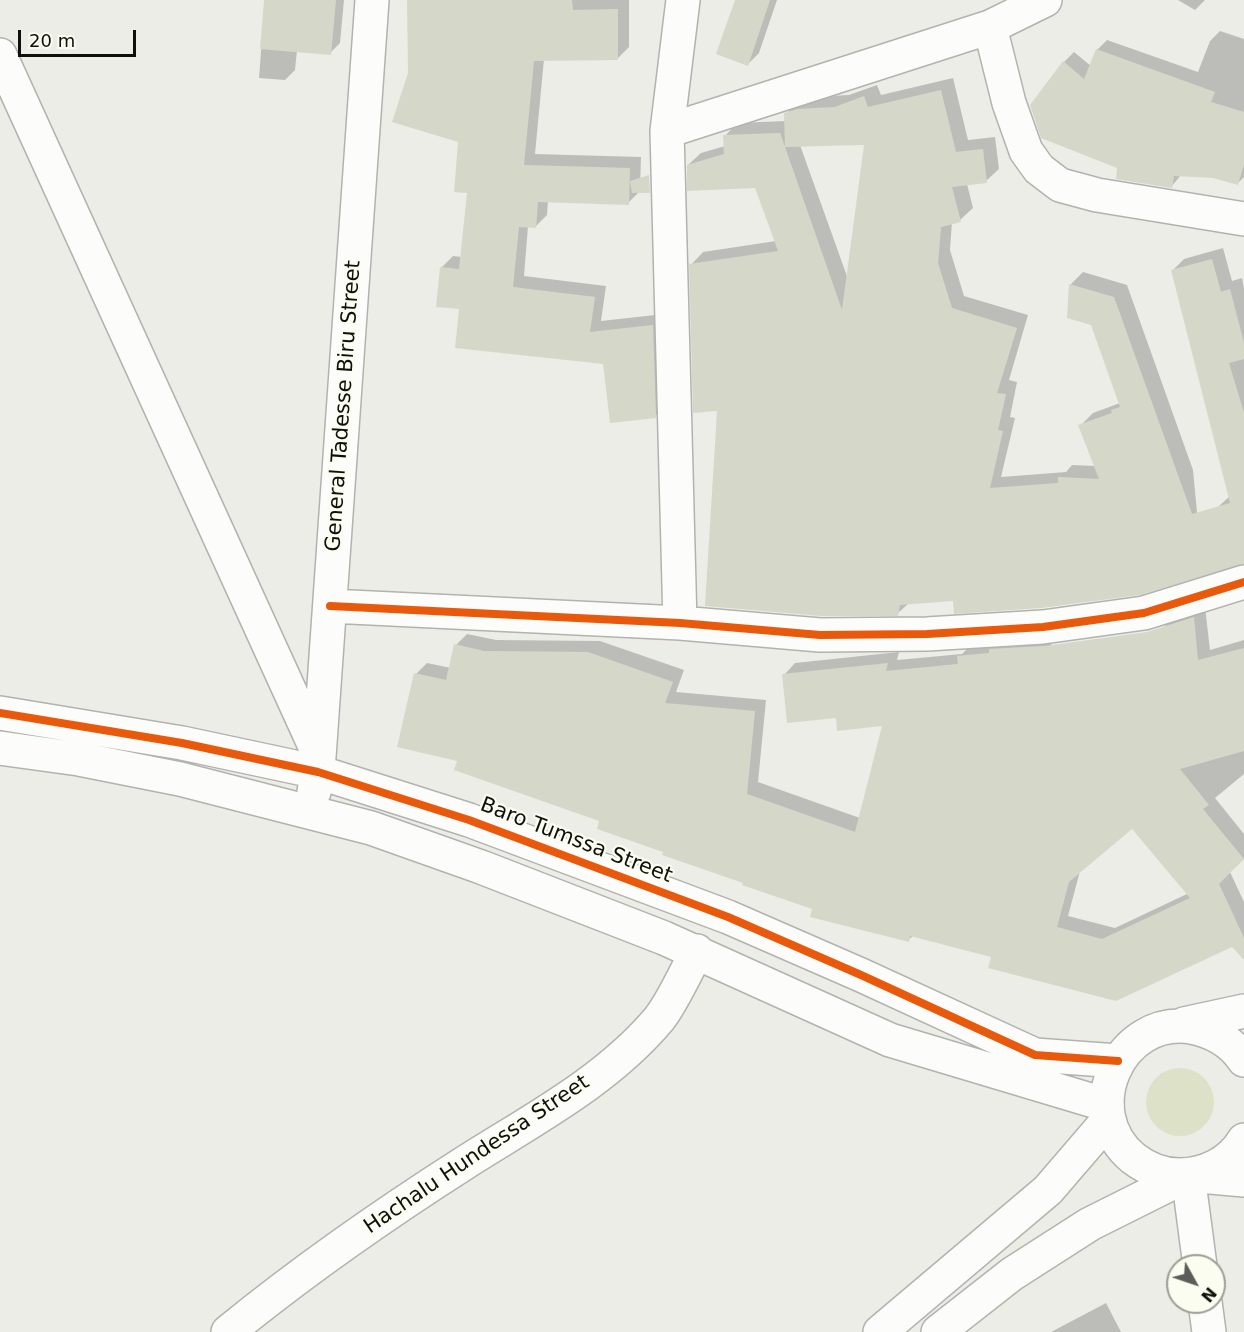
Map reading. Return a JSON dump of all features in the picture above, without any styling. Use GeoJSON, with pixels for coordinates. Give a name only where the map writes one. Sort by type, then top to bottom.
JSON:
{"type":"FeatureCollection","features":[{"type":"Feature","properties":{"kind":"main road","name":"General Tadesse Biru Street"},"geometry":{"type":"LineString","coordinates":[[310,811],[319,764],[372,0]]}},
{"type":"Feature","properties":{"kind":"main road"},"geometry":{"type":"LineString","coordinates":[[680,622],[668,131],[683,0]]}},
{"type":"Feature","properties":{"kind":"main road"},"geometry":{"type":"LineString","coordinates":[[668,131],[990,27],[1045,0]]}},
{"type":"Feature","properties":{"kind":"main road"},"geometry":{"type":"LineString","coordinates":[[990,27],[1009,103],[1026,151],[1039,169],[1060,184],[1097,195],[1244,219]]}},
{"type":"Feature","properties":{"kind":"main road"},"geometry":{"type":"LineString","coordinates":[[0,55],[319,764]]}},
{"type":"Feature","properties":{"kind":"main road"},"geometry":{"type":"LineString","coordinates":[[330,606],[680,622],[820,635],[927,634],[1043,627],[1144,613],[1244,582]]}},
{"type":"Feature","properties":{"kind":"main road","name":"Baro Tumssa Street"},"geometry":{"type":"LineString","coordinates":[[0,713],[319,764],[728,917],[1035,1055],[1118,1061]]}},
{"type":"Feature","properties":{"kind":"main road"},"geometry":{"type":"LineString","coordinates":[[0,748],[79,759],[180,779],[371,828],[482,867],[697,951],[890,1040],[1108,1112]]}},
{"type":"Feature","properties":{"kind":"main road","name":"Hachalu Hundessa Street"},"geometry":{"type":"LineString","coordinates":[[228,1332],[280,1290],[372,1224],[566,1100],[620,1058],[660,1018],[697,951]]}},
{"type":"Feature","properties":{"kind":"main road"},"geometry":{"type":"LineString","coordinates":[[1244,1011],[1155,1031],[1133,1044],[1118,1061],[1109,1082],[1108,1112],[1115,1136],[1120,1143],[1138,1162],[1154,1171],[1171,1175],[1244,1180]]}},
{"type":"Feature","properties":{"kind":"main road"},"geometry":{"type":"LineString","coordinates":[[1179,1025],[1204,1029],[1225,1040],[1244,1059]]}},
{"type":"Feature","properties":{"kind":"main road"},"geometry":{"type":"LineString","coordinates":[[880,1332],[1048,1190],[1108,1112]]}},
{"type":"Feature","properties":{"kind":"main road"},"geometry":{"type":"LineString","coordinates":[[938,1332],[1012,1274],[1090,1224],[1188,1175],[1209,1170],[1226,1160],[1244,1140]]}},
{"type":"Feature","properties":{"kind":"main road"},"geometry":{"type":"LineString","coordinates":[[1188,1175],[1198,1254]]}},
{"type":"Feature","properties":{"kind":"main road"},"geometry":{"type":"LineString","coordinates":[[1207,1314],[1209,1332]]}},
{"type":"Feature","properties":{"kind":"green space"},"geometry":{"type":"Polygon","coordinates":[[[1173,1068],[1187,1068],[1199,1073],[1209,1083],[1214,1102],[1209,1121],[1199,1131],[1187,1136],[1173,1136],[1161,1131],[1151,1121],[1146,1109],[1146,1095],[1151,1083],[1161,1073],[1173,1068]]]}},
{"type":"Feature","properties":{"kind":"building"},"geometry":{"type":"Polygon","coordinates":[[[264,0],[336,0],[331,55],[260,49],[264,0]]]}},
{"type":"Feature","properties":{"kind":"building"},"geometry":{"type":"Polygon","coordinates":[[[407,0],[572,0],[573,10],[618,9],[618,60],[534,61],[524,165],[630,168],[629,205],[538,202],[536,228],[519,227],[513,287],[595,297],[590,332],[653,325],[656,418],[610,423],[603,364],[455,348],[459,309],[436,307],[440,267],[459,269],[467,193],[454,192],[458,142],[392,122],[408,73],[407,0]]]}},
{"type":"Feature","properties":{"kind":"building"},"geometry":{"type":"Polygon","coordinates":[[[735,0],[770,0],[748,66],[716,54],[735,0]]]}},
{"type":"Feature","properties":{"kind":"building"},"geometry":{"type":"Polygon","coordinates":[[[1096,49],[1215,92],[1211,102],[1244,112],[1244,164],[1238,185],[1213,178],[1174,176],[1172,188],[1116,179],[1117,168],[1041,138],[1030,105],[1063,61],[1084,79],[1096,49]]]}},
{"type":"Feature","properties":{"kind":"building"},"geometry":{"type":"Polygon","coordinates":[[[941,90],[956,152],[983,149],[987,183],[952,187],[961,222],[941,227],[938,263],[952,308],[1017,328],[997,393],[1006,394],[998,430],[1003,431],[990,488],[1058,483],[1058,477],[1099,479],[1078,425],[1112,413],[1111,410],[1120,407],[1091,325],[1067,318],[1069,284],[1114,297],[1192,514],[1230,503],[1171,270],[1212,259],[1221,292],[1230,289],[1244,343],[1244,359],[1229,363],[1244,413],[1244,564],[1140,595],[1041,608],[954,614],[953,601],[900,605],[898,616],[821,616],[705,606],[717,411],[693,413],[689,264],[778,251],[755,188],[687,191],[687,165],[724,154],[723,135],[780,133],[785,147],[784,113],[798,109],[835,107],[864,96],[868,107],[941,90]],[[864,145],[785,147],[842,310],[864,145]]]}},
{"type":"Feature","properties":{"kind":"building"},"geometry":{"type":"Polygon","coordinates":[[[649,175],[650,193],[632,193],[630,181],[649,175]]]}},
{"type":"Feature","properties":{"kind":"building"},"geometry":{"type":"Polygon","coordinates":[[[1194,617],[1198,660],[1244,648],[1244,751],[1180,769],[1209,805],[1203,809],[1244,859],[1219,884],[1244,938],[1244,960],[1232,947],[1116,1001],[988,968],[991,957],[910,936],[909,942],[810,917],[812,909],[742,885],[743,883],[662,855],[663,852],[597,829],[599,821],[454,770],[457,761],[397,747],[414,673],[446,680],[454,644],[484,651],[588,652],[673,682],[665,703],[755,711],[747,794],[855,832],[882,726],[837,731],[836,718],[787,723],[782,674],[888,663],[886,671],[958,664],[957,656],[989,653],[989,649],[1045,646],[1147,632],[1194,617]],[[1132,829],[1069,882],[1057,927],[1102,939],[1190,898],[1132,829]]]}},
{"type":"Feature","properties":{"kind":"cycle path"},"geometry":{"type":"LineString","coordinates":[[330,606],[680,623],[820,635],[927,634],[1043,627],[1144,613],[1244,582]]}},
{"type":"Feature","properties":{"kind":"cycle path"},"geometry":{"type":"LineString","coordinates":[[0,713],[182,743],[318,772],[469,820],[728,917],[1035,1055],[1118,1061]]}}]}
